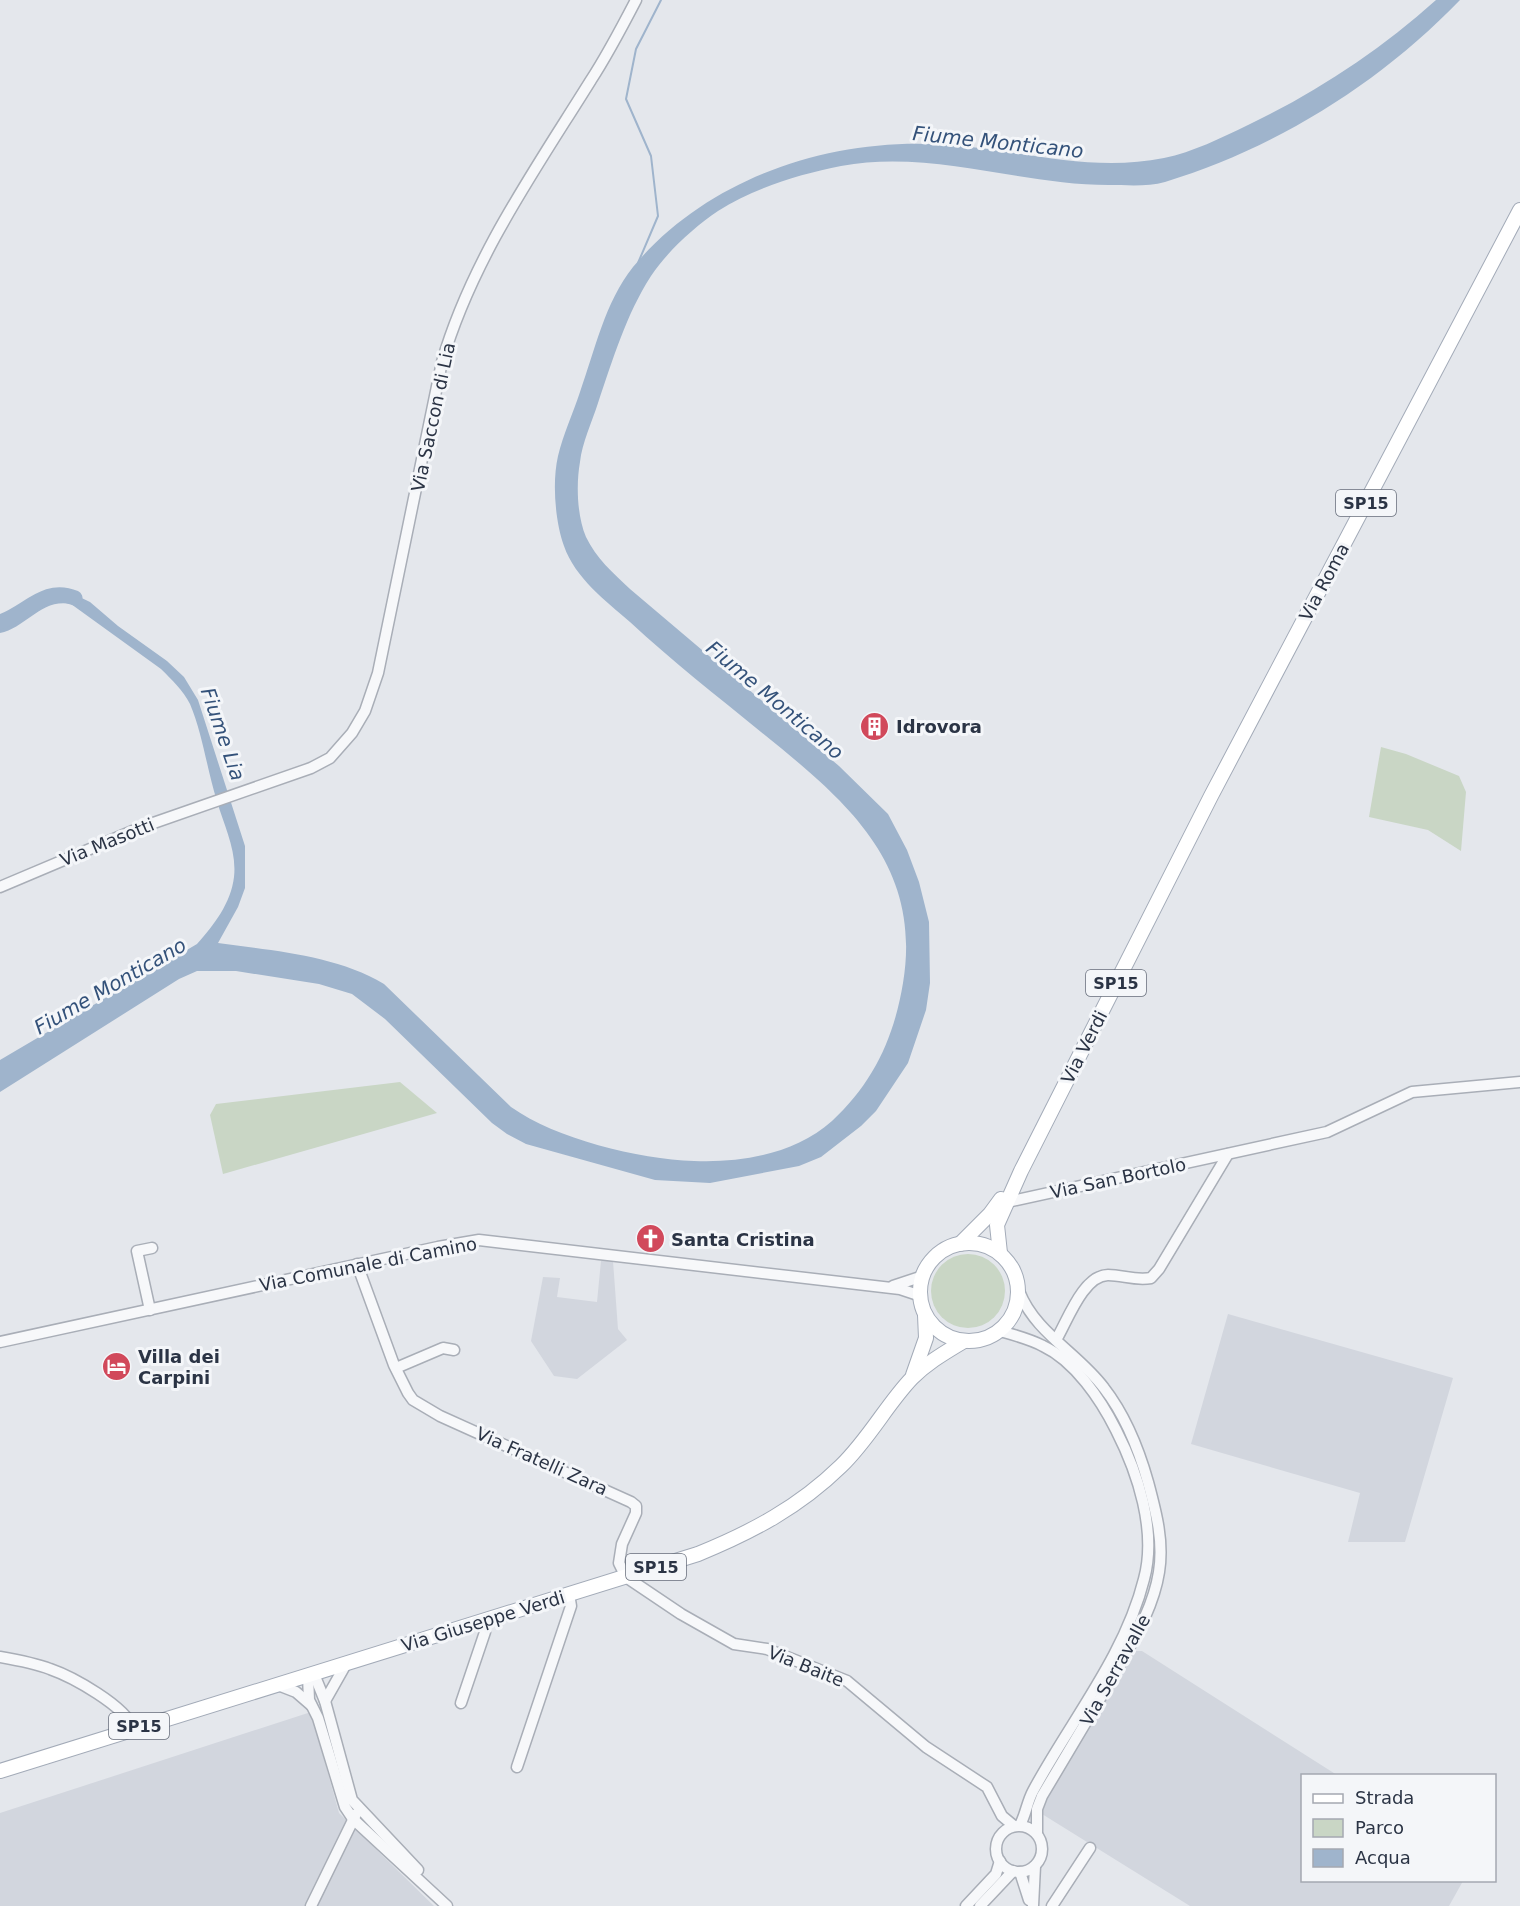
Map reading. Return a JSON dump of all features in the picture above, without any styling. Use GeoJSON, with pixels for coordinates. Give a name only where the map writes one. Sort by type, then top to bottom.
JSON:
{"type":"FeatureCollection","features":[{"type":"Feature","properties":{"kind":"main road","name":"Via Roma"},"geometry":{"type":"LineString","coordinates":[[1211,796],[1520,210]]}},
{"type":"Feature","properties":{"kind":"main road","name":"Via Verdi"},"geometry":{"type":"LineString","coordinates":[[1021,1171],[1211,796]]}},
{"type":"Feature","properties":{"kind":"main road","name":"SP15"},"geometry":{"type":"LineString","coordinates":[[1018,1291],[1013,1270],[1000,1253],[997,1226],[1021,1171]]}},
{"type":"Feature","properties":{"kind":"main road","name":"SP15"},"geometry":{"type":"LineString","coordinates":[[911,1379],[926,1338],[925,1313],[921,1296],[923,1276],[937,1255],[960,1244],[990,1214],[1021,1171]]}},
{"type":"Feature","properties":{"kind":"main road"},"geometry":{"type":"LineString","coordinates":[[960,1244],[974,1243],[1000,1253]]}},
{"type":"Feature","properties":{"kind":"main road"},"geometry":{"type":"LineString","coordinates":[[1000,1331],[1017,1306],[1018,1291]]}},
{"type":"Feature","properties":{"kind":"main road"},"geometry":{"type":"LineString","coordinates":[[925,1313],[935,1327],[948,1336],[964,1341]]}},
{"type":"Feature","properties":{"kind":"main road","name":"SP15"},"geometry":{"type":"LineString","coordinates":[[911,1379],[929,1362],[964,1341],[977,1341],[1000,1331]]}},
{"type":"Feature","properties":{"kind":"main road","name":"Via Giuseppe Verdi"},"geometry":{"type":"LineString","coordinates":[[0,1771],[698,1554],[750,1533],[798,1504],[841,1466],[874,1430],[911,1379]]}},
{"type":"Feature","properties":{"kind":"street","name":"Via Saccon di Lia"},"geometry":{"type":"LineString","coordinates":[[217,801],[311,768],[330,758],[352,733],[364,711],[382,659],[442,362],[453,326],[474,277],[504,222],[593,77],[636,0]]}},
{"type":"Feature","properties":{"kind":"street","name":"Via Masotti"},"geometry":{"type":"LineString","coordinates":[[0,887],[106,841],[217,801]]}},
{"type":"Feature","properties":{"kind":"street","name":"Via San Bortolo"},"geometry":{"type":"LineString","coordinates":[[1007,1202],[1328,1132],[1412,1092],[1520,1082]]}},
{"type":"Feature","properties":{"kind":"street","name":"Via San Bortolo"},"geometry":{"type":"LineString","coordinates":[[1056,1340],[1083,1290],[1096,1279],[1106,1275],[1142,1280],[1150,1278],[1159,1269],[1228,1154]]}},
{"type":"Feature","properties":{"kind":"street","name":"Via Comunale di Camino"},"geometry":{"type":"LineString","coordinates":[[0,1342],[438,1246],[492,1240],[884,1287],[921,1296]]}},
{"type":"Feature","properties":{"kind":"street"},"geometry":{"type":"LineString","coordinates":[[150,1310],[137,1251],[152,1248]]}},
{"type":"Feature","properties":{"kind":"street","name":"Via Fratelli Zara"},"geometry":{"type":"LineString","coordinates":[[357,1264],[396,1368],[413,1400],[433,1412],[622,1497],[636,1506],[636,1513],[622,1544],[619,1563],[626,1576]]}},
{"type":"Feature","properties":{"kind":"street","name":"Via Comunale di Camino"},"geometry":{"type":"LineString","coordinates":[[884,1287],[923,1276]]}},
{"type":"Feature","properties":{"kind":"street","name":"Via Serravalle"},"geometry":{"type":"LineString","coordinates":[[1018,1291],[1025,1308],[1104,1388],[1134,1442],[1158,1522],[1160,1547],[1159,1570],[1146,1618],[1042,1796],[1037,1809],[1037,1833]]}},
{"type":"Feature","properties":{"kind":"street","name":"Via Serravalle"},"geometry":{"type":"LineString","coordinates":[[1000,1331],[1045,1347],[1077,1373],[1102,1406],[1127,1451],[1140,1491],[1147,1527],[1145,1577],[1135,1608],[1122,1637],[1031,1794],[1017,1826]]}},
{"type":"Feature","properties":{"kind":"street"},"geometry":{"type":"LineString","coordinates":[[396,1368],[443,1348],[454,1350]]}},
{"type":"Feature","properties":{"kind":"street","name":"Via Baite"},"geometry":{"type":"LineString","coordinates":[[626,1576],[681,1614],[734,1644],[767,1649],[847,1681],[926,1747],[987,1787],[1004,1818],[1017,1826]]}},
{"type":"Feature","properties":{"kind":"street"},"geometry":{"type":"LineString","coordinates":[[517,1767],[571,1606],[569,1594]]}},
{"type":"Feature","properties":{"kind":"street"},"geometry":{"type":"LineString","coordinates":[[461,1703],[485,1632],[482,1622]]}},
{"type":"Feature","properties":{"kind":"street"},"geometry":{"type":"LineString","coordinates":[[0,1657],[51,1669],[82,1684],[122,1712],[133,1728]]}},
{"type":"Feature","properties":{"kind":"street"},"geometry":{"type":"LineString","coordinates":[[325,1701],[346,1664]]}},
{"type":"Feature","properties":{"kind":"street"},"geometry":{"type":"LineString","coordinates":[[311,1675],[325,1701],[348,1789],[358,1809],[454,1906]]}},
{"type":"Feature","properties":{"kind":"street"},"geometry":{"type":"LineString","coordinates":[[311,1675],[311,1705]]}},
{"type":"Feature","properties":{"kind":"street"},"geometry":{"type":"LineString","coordinates":[[278,1685],[296,1692],[311,1705],[318,1718],[341,1798],[353,1819],[447,1906]]}},
{"type":"Feature","properties":{"kind":"street","name":"Via Baite"},"geometry":{"type":"LineString","coordinates":[[996,1805],[1000,1836]]}},
{"type":"Feature","properties":{"kind":"street"},"geometry":{"type":"LineString","coordinates":[[311,1906],[358,1809]]}},
{"type":"Feature","properties":{"kind":"street"},"geometry":{"type":"LineString","coordinates":[[980,1906],[1016,1872],[1035,1866],[1040,1861],[1043,1846],[1037,1833],[1017,1826],[1000,1836],[996,1851],[1000,1861],[1016,1872],[1032,1906]]}},
{"type":"Feature","properties":{"kind":"street"},"geometry":{"type":"LineString","coordinates":[[1052,1906],[1090,1848]]}},
{"type":"Feature","properties":{"kind":"street"},"geometry":{"type":"LineString","coordinates":[[966,1906],[996,1875],[1000,1861]]}},
{"type":"Feature","properties":{"kind":"street"},"geometry":{"type":"LineString","coordinates":[[1032,1906],[1035,1866]]}},
{"type":"Feature","properties":{"kind":"shaded area"},"geometry":{"type":"Polygon","coordinates":[[[601,1261],[613,1261],[618,1329],[627,1340],[577,1379],[554,1376],[531,1341],[543,1277],[560,1278],[557,1297],[597,1302],[601,1261]]]}},
{"type":"Feature","properties":{"kind":"shaded area"},"geometry":{"type":"Polygon","coordinates":[[[1228,1314],[1453,1378],[1405,1542],[1348,1542],[1360,1493],[1191,1444],[1228,1314]]]}},
{"type":"Feature","properties":{"kind":"shaded area"},"geometry":{"type":"Polygon","coordinates":[[[1142,1651],[1335,1774],[1301,1774],[1301,1882],[1462,1882],[1449,1906],[1190,1906],[1042,1814],[1042,1808],[1130,1653],[1142,1651]]]}},
{"type":"Feature","properties":{"kind":"shaded area"},"geometry":{"type":"Polygon","coordinates":[[[311,1712],[339,1813],[434,1906],[0,1906],[0,1813],[311,1712]]]}},
{"type":"Feature","properties":{"kind":"green space"},"geometry":{"type":"Polygon","coordinates":[[[1381,747],[1406,754],[1459,776],[1466,792],[1461,851],[1428,830],[1369,817],[1381,747]]]}},
{"type":"Feature","properties":{"kind":"green space"},"geometry":{"type":"Polygon","coordinates":[[[400,1082],[437,1113],[223,1174],[210,1115],[216,1104],[400,1082]]]}},
{"type":"Feature","properties":{"kind":"green space"},"geometry":{"type":"Polygon","coordinates":[[[968,1254],[989,1260],[999,1270],[1005,1291],[999,1312],[989,1322],[968,1328],[947,1322],[937,1312],[931,1291],[937,1270],[947,1260],[968,1254]]]}},
{"type":"Feature","properties":{"kind":"water"},"geometry":{"type":"Polygon","coordinates":[[[1436,0],[1460,0],[1429,31],[1360,86],[1286,132],[1206,168],[1151,185],[1109,185],[1042,180],[908,162],[875,162],[825,169],[762,189],[718,211],[690,232],[657,267],[634,306],[581,455],[578,500],[586,537],[611,571],[630,589],[839,766],[888,814],[907,850],[919,882],[929,922],[930,983],[926,1010],[908,1063],[876,1111],[861,1126],[821,1157],[799,1166],[710,1183],[655,1180],[526,1144],[492,1123],[385,1019],[352,994],[319,984],[236,971],[197,971],[179,979],[0,1092],[0,1060],[197,944],[225,905],[234,877],[232,848],[198,728],[190,704],[173,681],[161,669],[71,604],[51,605],[18,626],[0,633],[0,624],[49,597],[67,591],[90,602],[118,626],[167,661],[184,677],[198,700],[245,846],[245,888],[238,907],[218,943],[325,960],[365,974],[384,984],[511,1107],[551,1129],[598,1145],[672,1159],[730,1160],[749,1158],[784,1149],[817,1132],[832,1121],[870,1075],[894,1022],[903,983],[906,941],[901,903],[889,869],[871,838],[848,809],[792,757],[678,664],[601,597],[583,579],[569,558],[561,536],[557,513],[556,466],[565,432],[615,295],[633,267],[664,235],[698,208],[736,186],[776,168],[862,147],[906,144],[949,145],[1083,162],[1137,162],[1164,158],[1207,144],[1298,99],[1370,53],[1436,0]]]}},
{"type":"Feature","properties":{"kind":"waterway"},"geometry":{"type":"LineString","coordinates":[[638,263],[658,216],[651,156],[626,99],[636,49],[661,0]]}},
{"type":"Feature","properties":{"kind":"waterway","name":"Fiume Lia"},"geometry":{"type":"LineString","coordinates":[[0,622],[54,595],[75,598]]}},
{"type":"Feature","properties":{"kind":"place","name":"Idrovora"},"geometry":{"type":"Point","coordinates":[875,726]}},
{"type":"Feature","properties":{"kind":"place","name":"Santa Cristina"},"geometry":{"type":"Point","coordinates":[650,1239]}},
{"type":"Feature","properties":{"kind":"place","name":"Villa dei Carpini"},"geometry":{"type":"Point","coordinates":[117,1366]}},
{"type":"Feature","properties":{"kind":"water label","name":"Fiume Monticano"},"geometry":{"type":"Point","coordinates":[998,142]}},
{"type":"Feature","properties":{"kind":"water label","name":"Fiume Monticano"},"geometry":{"type":"Point","coordinates":[775,700]}},
{"type":"Feature","properties":{"kind":"water label","name":"Fiume Monticano"},"geometry":{"type":"Point","coordinates":[110,986]}}]}
